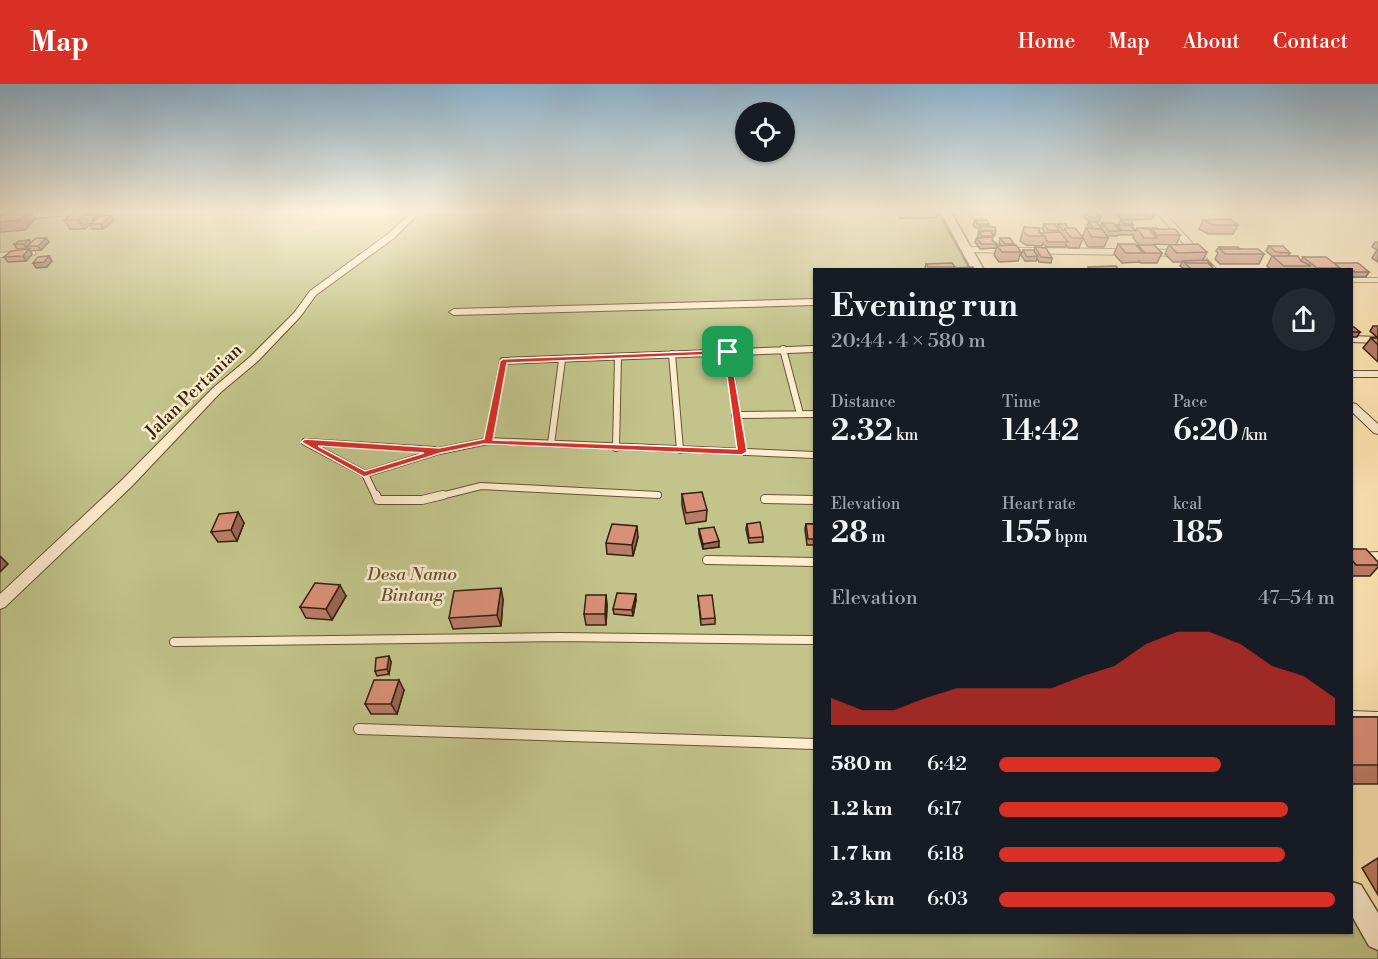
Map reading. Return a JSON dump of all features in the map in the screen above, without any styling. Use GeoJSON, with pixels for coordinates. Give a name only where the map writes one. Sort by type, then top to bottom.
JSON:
{"type":"FeatureCollection","features":[{"type":"Feature","properties":{"kind":"street","name":"Jalan Pertanian"},"geometry":{"type":"LineString","coordinates":[[0,603],[127,483],[217,390],[254,359],[297,315],[313,293],[369,252]]}},
{"type":"Feature","properties":{"kind":"street"},"geometry":{"type":"LineString","coordinates":[[968,252],[977,268]]}},
{"type":"Feature","properties":{"kind":"street"},"geometry":{"type":"LineString","coordinates":[[1129,252],[1196,253],[1210,268]]}},
{"type":"Feature","properties":{"kind":"street"},"geometry":{"type":"LineString","coordinates":[[454,312],[813,302]]}},
{"type":"Feature","properties":{"kind":"street"},"geometry":{"type":"LineString","coordinates":[[1353,339],[1378,340]]}},
{"type":"Feature","properties":{"kind":"street"},"geometry":{"type":"LineString","coordinates":[[1353,407],[1378,430]]}},
{"type":"Feature","properties":{"kind":"street"},"geometry":{"type":"LineString","coordinates":[[1353,558],[1378,557]]}},
{"type":"Feature","properties":{"kind":"street"},"geometry":{"type":"LineString","coordinates":[[1353,896],[1378,937]]}},
{"type":"Feature","properties":{"kind":"lane"},"geometry":{"type":"LineString","coordinates":[[0,255],[33,253]]}},
{"type":"Feature","properties":{"kind":"lane"},"geometry":{"type":"LineString","coordinates":[[1353,280],[1378,280]]}},
{"type":"Feature","properties":{"kind":"lane"},"geometry":{"type":"LineString","coordinates":[[783,349],[800,414]]}},
{"type":"Feature","properties":{"kind":"lane"},"geometry":{"type":"LineString","coordinates":[[488,441],[503,361],[813,349]]}},
{"type":"Feature","properties":{"kind":"lane"},"geometry":{"type":"LineString","coordinates":[[728,352],[735,415],[742,452]]}},
{"type":"Feature","properties":{"kind":"lane"},"geometry":{"type":"LineString","coordinates":[[672,354],[681,450]]}},
{"type":"Feature","properties":{"kind":"lane"},"geometry":{"type":"LineString","coordinates":[[616,448],[618,357]]}},
{"type":"Feature","properties":{"kind":"lane"},"geometry":{"type":"LineString","coordinates":[[551,444],[562,360]]}},
{"type":"Feature","properties":{"kind":"lane"},"geometry":{"type":"LineString","coordinates":[[1353,374],[1378,374]]}},
{"type":"Feature","properties":{"kind":"lane"},"geometry":{"type":"LineString","coordinates":[[735,415],[813,414]]}},
{"type":"Feature","properties":{"kind":"lane"},"geometry":{"type":"LineString","coordinates":[[364,474],[439,451],[488,441],[486,442],[813,456]]}},
{"type":"Feature","properties":{"kind":"lane"},"geometry":{"type":"LineString","coordinates":[[439,451],[305,442],[364,474],[378,500],[400,502],[422,500],[481,486],[658,495]]}},
{"type":"Feature","properties":{"kind":"lane"},"geometry":{"type":"LineString","coordinates":[[765,499],[813,500]]}},
{"type":"Feature","properties":{"kind":"lane"},"geometry":{"type":"LineString","coordinates":[[707,560],[813,562]]}},
{"type":"Feature","properties":{"kind":"lane"},"geometry":{"type":"LineString","coordinates":[[174,642],[548,637],[813,640]]}},
{"type":"Feature","properties":{"kind":"lane"},"geometry":{"type":"LineString","coordinates":[[1353,716],[1378,717]]}},
{"type":"Feature","properties":{"kind":"lane"},"geometry":{"type":"LineString","coordinates":[[359,729],[813,744]]}},
{"type":"Feature","properties":{"kind":"green space","name":"Desa Namo Bintang"},"geometry":{"type":"Polygon","coordinates":[[[0,252],[960,252],[969,268],[813,268],[813,934],[1353,934],[1353,897],[1378,939],[1378,959],[0,959],[0,252]]]}},
{"type":"Feature","properties":{"kind":"building"},"geometry":{"type":"Polygon","coordinates":[[[10,252],[27,252],[23,256],[4,257],[10,252]]]}},
{"type":"Feature","properties":{"kind":"building"},"geometry":{"type":"Polygon","coordinates":[[[1024,252],[1035,252],[1038,256],[1027,257],[1024,252]]]}},
{"type":"Feature","properties":{"kind":"building"},"geometry":{"type":"Polygon","coordinates":[[[1038,252],[1048,252],[1052,258],[1041,257],[1038,252]]]}},
{"type":"Feature","properties":{"kind":"building"},"geometry":{"type":"Polygon","coordinates":[[[1223,252],[1261,252],[1264,254],[1225,254],[1223,252]]]}},
{"type":"Feature","properties":{"kind":"building"},"geometry":{"type":"Polygon","coordinates":[[[49,256],[44,262],[33,263],[38,257],[49,256]]]}},
{"type":"Feature","properties":{"kind":"building"},"geometry":{"type":"Polygon","coordinates":[[[1272,256],[1298,256],[1301,261],[1311,266],[1284,266],[1272,256]]]}},
{"type":"Feature","properties":{"kind":"building"},"geometry":{"type":"Polygon","coordinates":[[[1303,257],[1326,257],[1340,268],[1317,268],[1303,257]]]}},
{"type":"Feature","properties":{"kind":"building"},"geometry":{"type":"Polygon","coordinates":[[[1207,260],[1212,265],[1183,261],[1207,260]]]}},
{"type":"Feature","properties":{"kind":"building"},"geometry":{"type":"Polygon","coordinates":[[[952,263],[955,267],[928,267],[926,264],[952,263]]]}},
{"type":"Feature","properties":{"kind":"building"},"geometry":{"type":"Polygon","coordinates":[[[1185,263],[1208,263],[1213,268],[1190,268],[1185,263]]]}},
{"type":"Feature","properties":{"kind":"building"},"geometry":{"type":"Polygon","coordinates":[[[1334,263],[1358,263],[1369,272],[1355,272],[1353,268],[1340,268],[1334,263]]]}},
{"type":"Feature","properties":{"kind":"building"},"geometry":{"type":"Polygon","coordinates":[[[1116,266],[1118,268],[1089,268],[1116,266]]]}},
{"type":"Feature","properties":{"kind":"building"},"geometry":{"type":"Polygon","coordinates":[[[1371,338],[1378,338],[1378,345],[1371,338]]]}},
{"type":"Feature","properties":{"kind":"building"},"geometry":{"type":"Polygon","coordinates":[[[702,492],[707,510],[686,513],[682,494],[702,492]]]}},
{"type":"Feature","properties":{"kind":"building"},"geometry":{"type":"Polygon","coordinates":[[[238,512],[231,530],[211,532],[219,514],[238,512]]]}},
{"type":"Feature","properties":{"kind":"building"},"geometry":{"type":"Polygon","coordinates":[[[760,522],[763,537],[749,538],[747,524],[760,522]]]}},
{"type":"Feature","properties":{"kind":"building"},"geometry":{"type":"Polygon","coordinates":[[[612,524],[637,526],[632,545],[606,543],[612,524]]]}},
{"type":"Feature","properties":{"kind":"building"},"geometry":{"type":"Polygon","coordinates":[[[806,524],[813,524],[813,539],[808,539],[806,524]]]}},
{"type":"Feature","properties":{"kind":"building"},"geometry":{"type":"Polygon","coordinates":[[[714,527],[719,541],[703,544],[699,529],[714,527]]]}},
{"type":"Feature","properties":{"kind":"building"},"geometry":{"type":"Polygon","coordinates":[[[1353,549],[1366,549],[1378,562],[1378,565],[1356,565],[1353,561],[1353,549]]]}},
{"type":"Feature","properties":{"kind":"building"},"geometry":{"type":"Polygon","coordinates":[[[315,583],[340,585],[326,609],[300,607],[315,583]]]}},
{"type":"Feature","properties":{"kind":"building"},"geometry":{"type":"Polygon","coordinates":[[[501,588],[497,615],[449,618],[454,591],[501,588]]]}},
{"type":"Feature","properties":{"kind":"building"},"geometry":{"type":"Polygon","coordinates":[[[617,593],[636,594],[632,610],[613,609],[617,593]]]}},
{"type":"Feature","properties":{"kind":"building"},"geometry":{"type":"Polygon","coordinates":[[[586,595],[606,595],[605,614],[584,614],[586,595]]]}},
{"type":"Feature","properties":{"kind":"building"},"geometry":{"type":"Polygon","coordinates":[[[712,595],[715,618],[701,619],[698,596],[712,595]]]}},
{"type":"Feature","properties":{"kind":"building"},"geometry":{"type":"Polygon","coordinates":[[[389,656],[387,669],[375,671],[376,658],[389,656]]]}},
{"type":"Feature","properties":{"kind":"building"},"geometry":{"type":"Polygon","coordinates":[[[374,680],[399,680],[391,704],[365,704],[374,680]]]}},
{"type":"Feature","properties":{"kind":"building"},"geometry":{"type":"Polygon","coordinates":[[[1353,717],[1378,717],[1378,765],[1353,765],[1353,717]]]}},
{"type":"Feature","properties":{"kind":"route"},"geometry":{"type":"LineString","coordinates":[[728,352],[503,361],[488,441],[439,451],[305,442],[364,474],[439,451],[488,441],[486,442],[742,452],[735,415],[728,352]]}}]}
